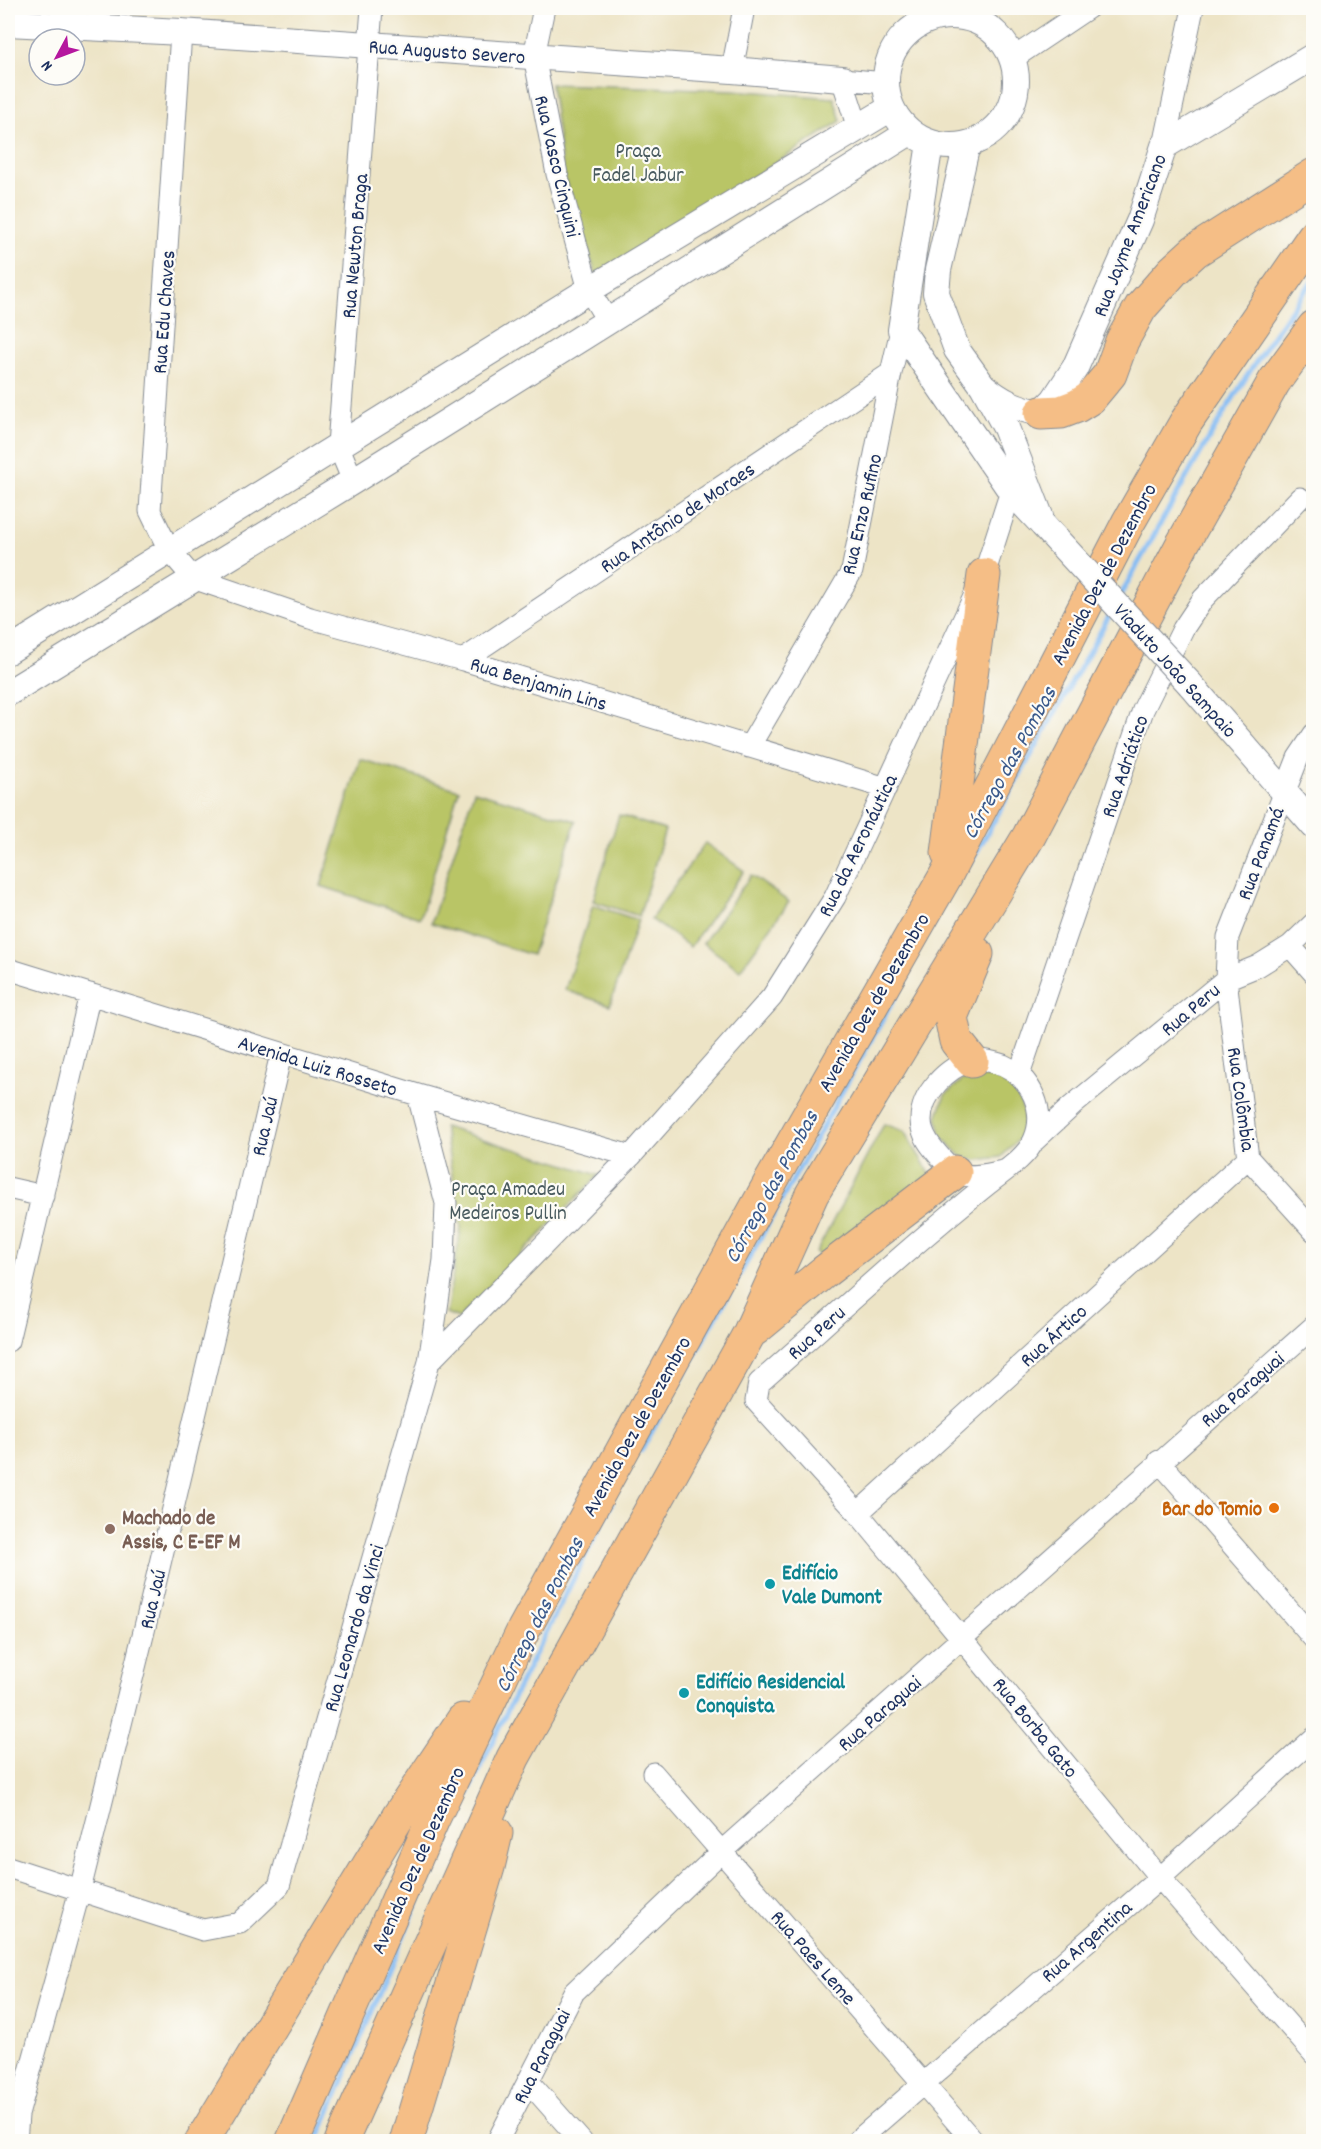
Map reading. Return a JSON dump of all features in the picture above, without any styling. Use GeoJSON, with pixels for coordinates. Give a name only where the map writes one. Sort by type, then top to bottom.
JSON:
{"type":"FeatureCollection","features":[{"type":"Feature","properties":{"kind":"highway"},"geometry":{"type":"LineString","coordinates":[[1041,413],[1061,412],[1090,398],[1110,374],[1122,341],[1141,307],[1173,271],[1195,251],[1314,175]]}},
{"type":"Feature","properties":{"kind":"highway","name":"Avenida Dez de Dezembro"},"geometry":{"type":"LineString","coordinates":[[292,2142],[433,1819],[524,1629],[770,1183],[945,877],[1128,523],[1186,422],[1314,236]]}},
{"type":"Feature","properties":{"kind":"highway"},"geometry":{"type":"LineString","coordinates":[[341,2142],[513,1758],[749,1334],[812,1194],[1029,836],[1183,543],[1274,382],[1314,327]]}},
{"type":"Feature","properties":{"kind":"highway"},"geometry":{"type":"LineString","coordinates":[[945,877],[984,575]]}},
{"type":"Feature","properties":{"kind":"highway"},"geometry":{"type":"LineString","coordinates":[[972,1061],[956,1041],[951,1017],[1029,836]]}},
{"type":"Feature","properties":{"kind":"highway"},"geometry":{"type":"LineString","coordinates":[[749,1334],[824,1272],[955,1172]]}},
{"type":"Feature","properties":{"kind":"highway"},"geometry":{"type":"LineString","coordinates":[[201,2142],[398,1817],[524,1629]]}},
{"type":"Feature","properties":{"kind":"highway"},"geometry":{"type":"LineString","coordinates":[[406,2142],[488,1867],[513,1758]]}},
{"type":"Feature","properties":{"kind":"street","name":"Rua Newton Braga"},"geometry":{"type":"LineString","coordinates":[[353,481],[338,445],[372,8]]}},
{"type":"Feature","properties":{"kind":"street","name":"Rua Vasco Cinquini"},"geometry":{"type":"LineString","coordinates":[[544,8],[534,56],[557,174],[589,290],[607,321]]}},
{"type":"Feature","properties":{"kind":"street"},"geometry":{"type":"LineString","coordinates":[[732,70],[744,8]]}},
{"type":"Feature","properties":{"kind":"street"},"geometry":{"type":"LineString","coordinates":[[1014,66],[1088,8]]}},
{"type":"Feature","properties":{"kind":"street","name":"Rua Jayme Americano"},"geometry":{"type":"LineString","coordinates":[[1041,413],[1054,400],[1075,368],[1140,220],[1164,146],[1192,8]]}},
{"type":"Feature","properties":{"kind":"street"},"geometry":{"type":"LineString","coordinates":[[948,11],[977,14],[996,33],[1010,53],[1014,66],[1015,94],[1008,114],[994,130],[967,144],[955,146],[920,137],[899,121],[891,108],[885,83],[889,58],[902,36],[923,21],[948,11]]}},
{"type":"Feature","properties":{"kind":"street","name":"Rua Augusto Severo"},"geometry":{"type":"LineString","coordinates":[[8,23],[181,32],[534,56],[885,83]]}},
{"type":"Feature","properties":{"kind":"street","name":"Rua Edu Chaves"},"geometry":{"type":"LineString","coordinates":[[181,32],[150,511],[169,550],[193,578]]}},
{"type":"Feature","properties":{"kind":"street"},"geometry":{"type":"LineString","coordinates":[[1164,146],[1314,56]]}},
{"type":"Feature","properties":{"kind":"street"},"geometry":{"type":"LineString","coordinates":[[842,79],[858,128]]}},
{"type":"Feature","properties":{"kind":"street"},"geometry":{"type":"LineString","coordinates":[[8,651],[589,290],[891,108]]}},
{"type":"Feature","properties":{"kind":"street"},"geometry":{"type":"LineString","coordinates":[[8,693],[353,481],[607,321],[920,137]]}},
{"type":"Feature","properties":{"kind":"street","name":"Rua Enzo Rufino"},"geometry":{"type":"LineString","coordinates":[[749,747],[852,571],[903,320],[920,137]]}},
{"type":"Feature","properties":{"kind":"street","name":"Viaduto João Sampaio"},"geometry":{"type":"LineString","coordinates":[[967,144],[938,270],[936,293],[957,350],[983,386],[1006,428],[1043,525]]}},
{"type":"Feature","properties":{"kind":"street","name":"Viaduto João Sampaio"},"geometry":{"type":"LineString","coordinates":[[903,320],[1011,491],[1190,684],[1314,826]]}},
{"type":"Feature","properties":{"kind":"street","name":"Rua Antônio de Moraes"},"geometry":{"type":"LineString","coordinates":[[463,660],[891,373]]}},
{"type":"Feature","properties":{"kind":"street"},"geometry":{"type":"LineString","coordinates":[[983,386],[1000,400],[1022,410],[1041,413]]}},
{"type":"Feature","properties":{"kind":"street","name":"Rua da Aeronáutica"},"geometry":{"type":"LineString","coordinates":[[630,1156],[772,997],[835,897],[984,575],[1011,491]]}},
{"type":"Feature","properties":{"kind":"street","name":"Rua Adriático"},"geometry":{"type":"LineString","coordinates":[[1019,1075],[1143,710],[1183,629],[1203,599],[1300,498]]}},
{"type":"Feature","properties":{"kind":"street","name":"Rua Benjamin Lins"},"geometry":{"type":"LineString","coordinates":[[193,578],[310,618],[463,660],[886,788]]}},
{"type":"Feature","properties":{"kind":"street","name":"Rua Panamá"},"geometry":{"type":"LineString","coordinates":[[1226,979],[1228,937],[1284,791],[1298,758],[1314,734]]}},
{"type":"Feature","properties":{"kind":"street","name":"Rua Peru"},"geometry":{"type":"LineString","coordinates":[[1034,1141],[1226,979],[1258,966],[1290,946],[1314,923]]}},
{"type":"Feature","properties":{"kind":"street"},"geometry":{"type":"LineString","coordinates":[[1290,946],[1314,973]]}},
{"type":"Feature","properties":{"kind":"street","name":"Avenida Luiz Rosseto"},"geometry":{"type":"LineString","coordinates":[[8,969],[418,1095],[630,1156]]}},
{"type":"Feature","properties":{"kind":"street","name":"Rua Colômbia"},"geometry":{"type":"LineString","coordinates":[[1226,979],[1248,1158],[1314,1231]]}},
{"type":"Feature","properties":{"kind":"street"},"geometry":{"type":"LineString","coordinates":[[8,1341],[90,994]]}},
{"type":"Feature","properties":{"kind":"street","name":"Rua Jaú"},"geometry":{"type":"LineString","coordinates":[[16,2142],[18,2115],[80,1890],[282,1054]]}},
{"type":"Feature","properties":{"kind":"street"},"geometry":{"type":"LineString","coordinates":[[972,1061],[1002,1065],[1019,1075],[1029,1086],[1038,1107],[1034,1141],[1021,1157],[1004,1171],[975,1176],[955,1172],[925,1136],[921,1119],[928,1094],[940,1080],[957,1067],[972,1061]]}},
{"type":"Feature","properties":{"kind":"street"},"geometry":{"type":"LineString","coordinates":[[418,1095],[446,1203],[444,1260],[429,1362]]}},
{"type":"Feature","properties":{"kind":"street"},"geometry":{"type":"LineString","coordinates":[[1038,1107],[1072,1107]]}},
{"type":"Feature","properties":{"kind":"street","name":"Rua Leonardo da Vinci"},"geometry":{"type":"LineString","coordinates":[[8,1867],[203,1930],[240,1923],[279,1886],[429,1362],[630,1156]]}},
{"type":"Feature","properties":{"kind":"street","name":"Rua Ártico"},"geometry":{"type":"LineString","coordinates":[[858,1513],[1248,1158]]}},
{"type":"Feature","properties":{"kind":"street","name":"Rua Peru"},"geometry":{"type":"LineString","coordinates":[[756,1401],[759,1383],[940,1222],[1004,1171]]}},
{"type":"Feature","properties":{"kind":"street","name":"Rua Peru"},"geometry":{"type":"LineString","coordinates":[[940,1222],[951,1195],[955,1172]]}},
{"type":"Feature","properties":{"kind":"street"},"geometry":{"type":"LineString","coordinates":[[8,1188],[43,1196]]}},
{"type":"Feature","properties":{"kind":"street","name":"Rua Paraguai"},"geometry":{"type":"LineString","coordinates":[[497,2142],[574,1992],[722,1851],[1314,1326]]}},
{"type":"Feature","properties":{"kind":"street","name":"Rua Borba Gato"},"geometry":{"type":"LineString","coordinates":[[756,1401],[858,1513],[964,1638],[1160,1878],[1314,2054]]}},
{"type":"Feature","properties":{"kind":"street"},"geometry":{"type":"LineString","coordinates":[[1160,1461],[1314,1639]]}},
{"type":"Feature","properties":{"kind":"street","name":"Rua Argentina"},"geometry":{"type":"LineString","coordinates":[[856,2142],[1160,1878],[1314,1738]]}},
{"type":"Feature","properties":{"kind":"street","name":"Rua Paes Leme"},"geometry":{"type":"LineString","coordinates":[[653,1773],[974,2142]]}},
{"type":"Feature","properties":{"kind":"street"},"geometry":{"type":"LineString","coordinates":[[528,2081],[582,2142]]}},
{"type":"Feature","properties":{"kind":"green space","name":"Praça Fadel Jabur"},"geometry":{"type":"Polygon","coordinates":[[[551,84],[733,90],[834,98],[841,121],[597,278],[563,173],[551,84]]]}},
{"type":"Feature","properties":{"kind":"green space"},"geometry":{"type":"Polygon","coordinates":[[[360,759],[459,790],[420,918],[321,886],[360,759]]]}},
{"type":"Feature","properties":{"kind":"green space"},"geometry":{"type":"Polygon","coordinates":[[[474,791],[576,821],[532,955],[431,923],[474,791]]]}},
{"type":"Feature","properties":{"kind":"green space"},"geometry":{"type":"Polygon","coordinates":[[[619,815],[665,830],[639,916],[593,901],[619,815]]]}},
{"type":"Feature","properties":{"kind":"green space"},"geometry":{"type":"Polygon","coordinates":[[[705,843],[744,871],[690,947],[651,919],[705,843]]]}},
{"type":"Feature","properties":{"kind":"green space"},"geometry":{"type":"Polygon","coordinates":[[[751,875],[789,902],[740,970],[703,943],[751,875]]]}},
{"type":"Feature","properties":{"kind":"green space"},"geometry":{"type":"Polygon","coordinates":[[[593,905],[638,920],[610,1005],[565,990],[593,905]]]}},
{"type":"Feature","properties":{"kind":"green space"},"geometry":{"type":"Polygon","coordinates":[[[988,1076],[1006,1083],[1019,1098],[1024,1114],[1021,1137],[1001,1157],[977,1160],[962,1157],[941,1136],[937,1117],[945,1095],[965,1078],[988,1076]]]}},
{"type":"Feature","properties":{"kind":"green space"},"geometry":{"type":"Polygon","coordinates":[[[884,1124],[904,1131],[934,1180],[826,1258],[816,1253],[884,1124]]]}},
{"type":"Feature","properties":{"kind":"green space","name":"Praça Amadeu Medeiros Pullin"},"geometry":{"type":"Polygon","coordinates":[[[444,1127],[599,1175],[459,1318],[446,1313],[461,1228],[444,1127]]]}},
{"type":"Feature","properties":{"kind":"waterway","name":"Córrego das Pombas"},"geometry":{"type":"LineString","coordinates":[[1119,598],[1235,395],[1314,279]]}},
{"type":"Feature","properties":{"kind":"waterway","name":"Córrego das Pombas"},"geometry":{"type":"LineString","coordinates":[[971,862],[1112,611]]}},
{"type":"Feature","properties":{"kind":"waterway","name":"Córrego das Pombas"},"geometry":{"type":"LineString","coordinates":[[641,1451],[902,985]]}},
{"type":"Feature","properties":{"kind":"waterway","name":"Córrego das Pombas"},"geometry":{"type":"LineString","coordinates":[[317,2142],[425,1885],[516,1692],[612,1503]]}},
{"type":"Feature","properties":{"kind":"place","name":"Bar do Tomio"},"geometry":{"type":"Point","coordinates":[1274,1508]}},
{"type":"Feature","properties":{"kind":"place","name":"Machado de Assis, C E-EF M"},"geometry":{"type":"Point","coordinates":[110,1529]}},
{"type":"Feature","properties":{"kind":"place","name":"Edifício Vale Dumont"},"geometry":{"type":"Point","coordinates":[770,1584]}},
{"type":"Feature","properties":{"kind":"place","name":"Edifício Residencial Conquista"},"geometry":{"type":"Point","coordinates":[684,1693]}}]}
